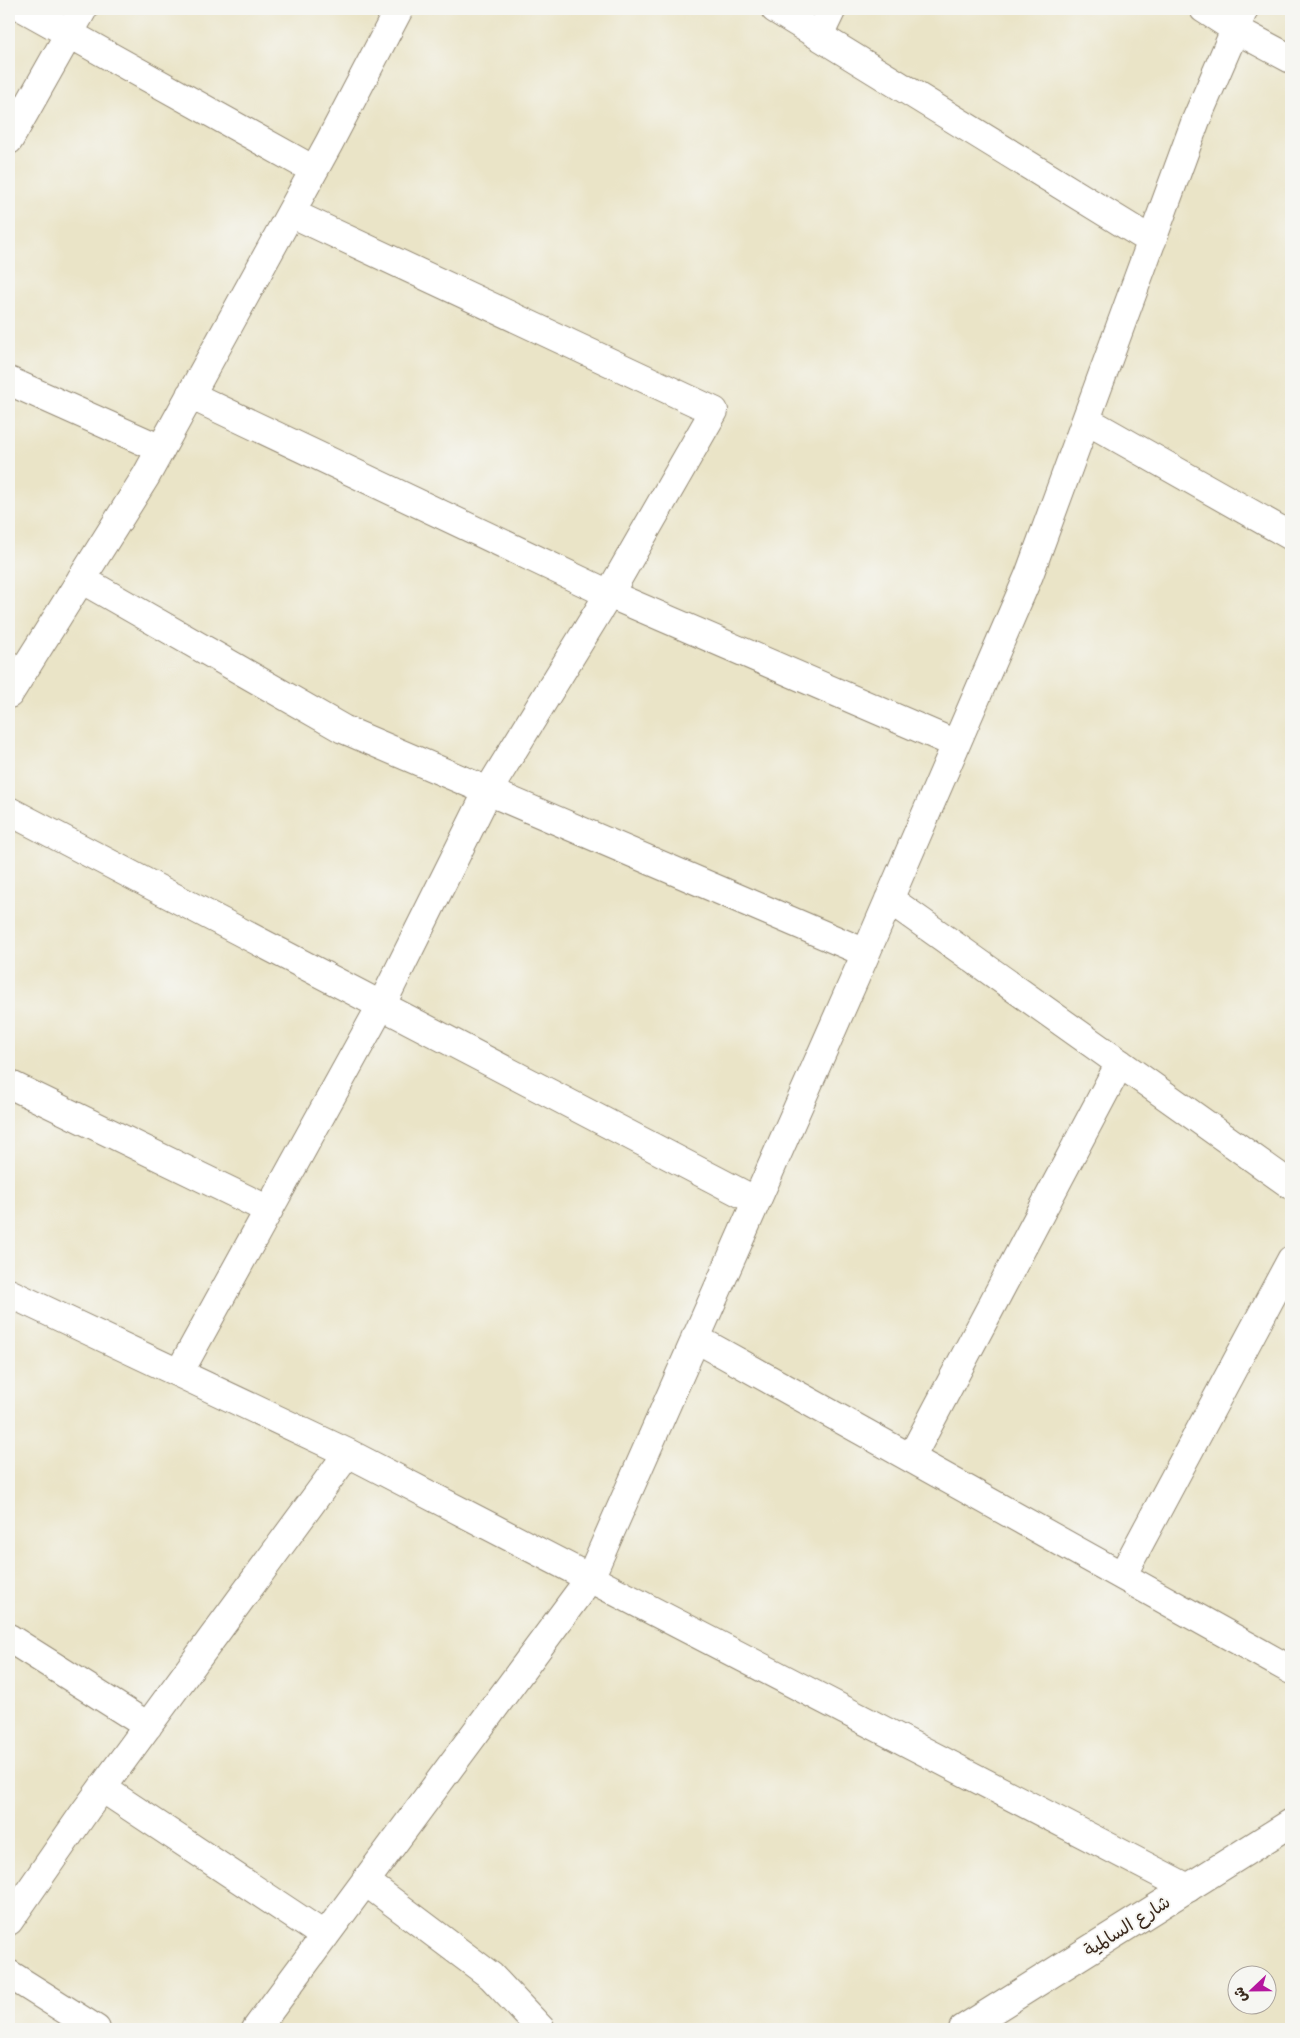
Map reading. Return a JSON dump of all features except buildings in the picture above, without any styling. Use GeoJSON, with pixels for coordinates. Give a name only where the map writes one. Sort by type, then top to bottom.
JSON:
{"type":"FeatureCollection","features":[{"type":"Feature","properties":{"kind":"street"},"geometry":{"type":"LineString","coordinates":[[25,9],[314,170]]}},
{"type":"Feature","properties":{"kind":"street"},"geometry":{"type":"LineString","coordinates":[[9,140],[83,9]]}},
{"type":"Feature","properties":{"kind":"street"},"geometry":{"type":"LineString","coordinates":[[9,694],[161,449],[291,213],[400,9]]}},
{"type":"Feature","properties":{"kind":"street"},"geometry":{"type":"LineString","coordinates":[[775,9],[1152,241]]}},
{"type":"Feature","properties":{"kind":"street"},"geometry":{"type":"LineString","coordinates":[[819,36],[832,9]]}},
{"type":"Feature","properties":{"kind":"street"},"geometry":{"type":"LineString","coordinates":[[1204,9],[1240,19],[1291,59]]}},
{"type":"Feature","properties":{"kind":"street"},"geometry":{"type":"LineString","coordinates":[[256,2029],[590,1578],[866,953],[1029,575],[1196,120],[1240,19]]}},
{"type":"Feature","properties":{"kind":"street"},"geometry":{"type":"LineString","coordinates":[[179,1373],[381,1006],[488,791],[609,594],[714,411],[291,213]]}},
{"type":"Feature","properties":{"kind":"street"},"geometry":{"type":"LineString","coordinates":[[9,381],[161,449]]}},
{"type":"Feature","properties":{"kind":"street"},"geometry":{"type":"LineString","coordinates":[[190,395],[609,594],[956,744]]}},
{"type":"Feature","properties":{"kind":"street"},"geometry":{"type":"LineString","coordinates":[[1086,420],[1291,536]]}},
{"type":"Feature","properties":{"kind":"street"},"geometry":{"type":"LineString","coordinates":[[81,579],[343,729],[866,953]]}},
{"type":"Feature","properties":{"kind":"street"},"geometry":{"type":"LineString","coordinates":[[9,811],[756,1202]]}},
{"type":"Feature","properties":{"kind":"street"},"geometry":{"type":"LineString","coordinates":[[889,899],[1291,1185]]}},
{"type":"Feature","properties":{"kind":"street"},"geometry":{"type":"LineString","coordinates":[[911,1458],[1120,1064]]}},
{"type":"Feature","properties":{"kind":"street"},"geometry":{"type":"LineString","coordinates":[[9,1084],[269,1210]]}},
{"type":"Feature","properties":{"kind":"street"},"geometry":{"type":"LineString","coordinates":[[1122,1576],[1291,1260]]}},
{"type":"Feature","properties":{"kind":"street"},"geometry":{"type":"LineString","coordinates":[[9,1293],[348,1453],[1188,1888]]}},
{"type":"Feature","properties":{"kind":"street"},"geometry":{"type":"LineString","coordinates":[[696,1338],[1291,1670]]}},
{"type":"Feature","properties":{"kind":"street"},"geometry":{"type":"LineString","coordinates":[[9,1921],[102,1788],[348,1453]]}},
{"type":"Feature","properties":{"kind":"street"},"geometry":{"type":"LineString","coordinates":[[9,1638],[148,1726]]}},
{"type":"Feature","properties":{"kind":"street"},"geometry":{"type":"LineString","coordinates":[[102,1788],[325,1936]]}},
{"type":"Feature","properties":{"kind":"street","name":"شارع السالمية"},"geometry":{"type":"LineString","coordinates":[[963,2029],[1291,1823]]}},
{"type":"Feature","properties":{"kind":"street"},"geometry":{"type":"LineString","coordinates":[[366,1882],[491,1976],[541,2029]]}},
{"type":"Feature","properties":{"kind":"street"},"geometry":{"type":"LineString","coordinates":[[9,1974],[96,2029]]}}]}
